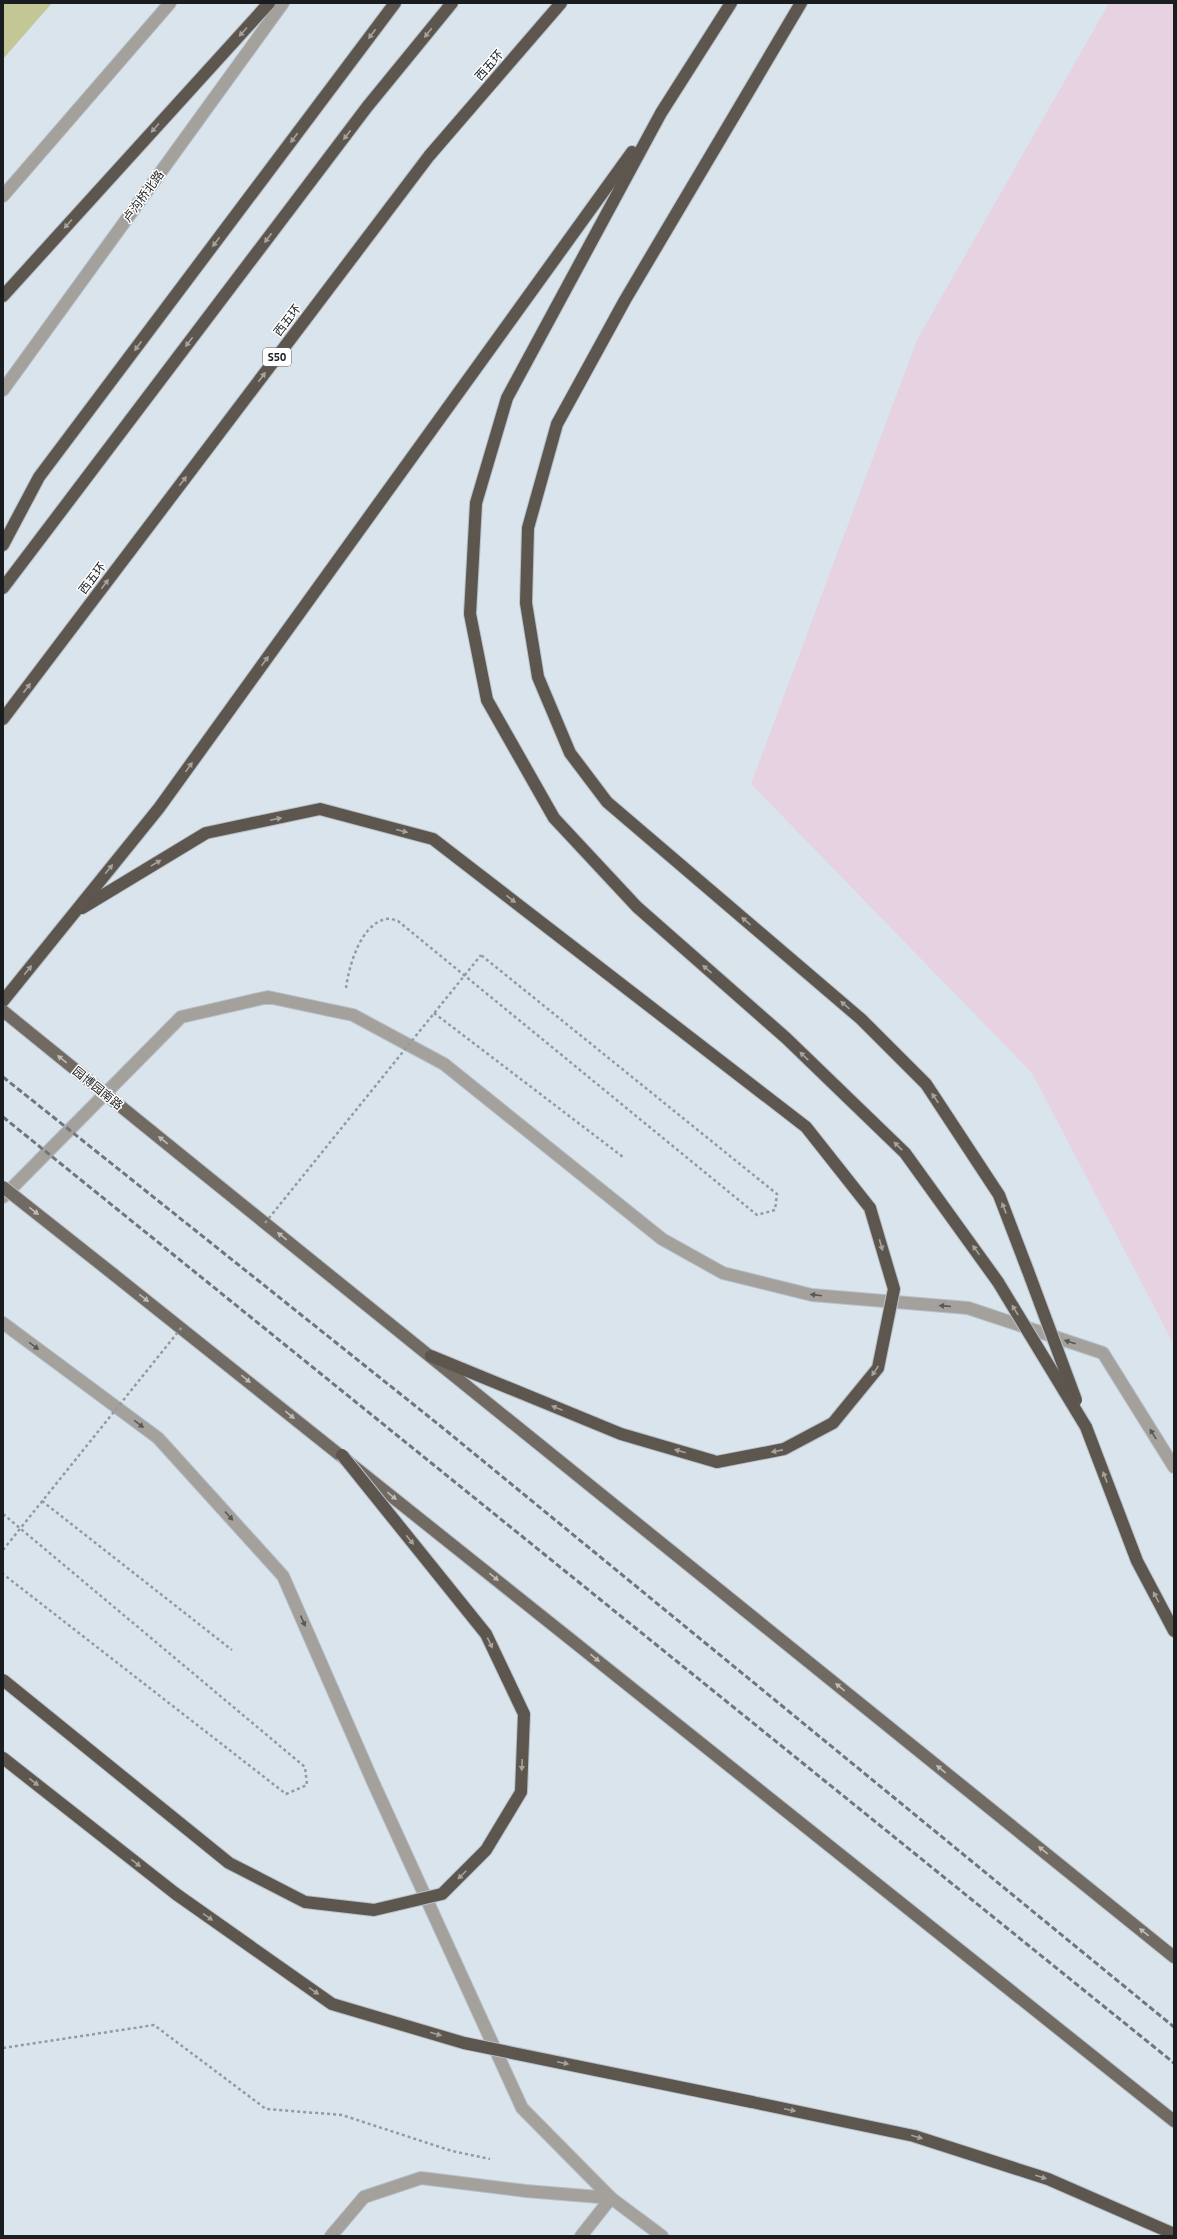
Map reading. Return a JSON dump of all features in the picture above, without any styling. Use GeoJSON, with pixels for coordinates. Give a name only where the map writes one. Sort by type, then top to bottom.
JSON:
{"type":"FeatureCollection","features":[{"type":"Feature","properties":{"kind":"highway"},"geometry":{"type":"LineString","coordinates":[[3,296],[269,3]]}},
{"type":"Feature","properties":{"kind":"highway"},"geometry":{"type":"LineString","coordinates":[[3,545],[39,477],[395,3]]}},
{"type":"Feature","properties":{"kind":"highway"},"geometry":{"type":"LineString","coordinates":[[3,588],[368,107],[452,3]]}},
{"type":"Feature","properties":{"kind":"highway","name":"西五环"},"geometry":{"type":"LineString","coordinates":[[3,719],[429,156],[561,3]]}},
{"type":"Feature","properties":{"kind":"highway"},"geometry":{"type":"LineString","coordinates":[[3,1001],[159,808],[661,113],[731,3]]}},
{"type":"Feature","properties":{"kind":"highway"},"geometry":{"type":"LineString","coordinates":[[801,3],[625,300],[557,424],[528,528],[526,604],[538,677],[570,752],[607,802],[861,1019],[926,1084],[999,1194],[1137,1561],[1174,1631]]}},
{"type":"Feature","properties":{"kind":"highway"},"geometry":{"type":"LineString","coordinates":[[661,113],[507,398],[489,458],[476,503],[470,614],[487,700],[554,818],[637,908],[786,1038],[905,1154],[998,1282],[1086,1427]]}},
{"type":"Feature","properties":{"kind":"highway"},"geometry":{"type":"LineString","coordinates":[[74,912],[206,833],[320,809],[433,839],[806,1127],[870,1208],[894,1289],[878,1368],[833,1423],[784,1449],[717,1462],[621,1434],[431,1356]]}},
{"type":"Feature","properties":{"kind":"highway"},"geometry":{"type":"LineString","coordinates":[[3,1680],[229,1863],[305,1902],[374,1910],[442,1894],[486,1850],[521,1792],[524,1714],[486,1634],[342,1455]]}},
{"type":"Feature","properties":{"kind":"highway"},"geometry":{"type":"LineString","coordinates":[[3,1758],[176,1894],[332,2004],[464,2042],[914,2136],[1048,2179],[1174,2234]]}},
{"type":"Feature","properties":{"kind":"main road","name":"园博园南路"},"geometry":{"type":"LineString","coordinates":[[3,1011],[1174,1956]]}},
{"type":"Feature","properties":{"kind":"main road"},"geometry":{"type":"LineString","coordinates":[[3,1187],[182,1327],[1174,2121]]}},
{"type":"Feature","properties":{"kind":"street"},"geometry":{"type":"LineString","coordinates":[[3,196],[170,3]]}},
{"type":"Feature","properties":{"kind":"street","name":"卢沟桥北路"},"geometry":{"type":"LineString","coordinates":[[3,390],[283,3]]}},
{"type":"Feature","properties":{"kind":"street"},"geometry":{"type":"LineString","coordinates":[[3,1196],[181,1017],[268,997],[353,1015],[444,1064],[662,1239],[723,1273],[812,1295],[968,1308],[1103,1353],[1174,1467]]}},
{"type":"Feature","properties":{"kind":"street"},"geometry":{"type":"LineString","coordinates":[[3,1323],[158,1438],[284,1576],[373,1782],[522,2108],[611,2198],[662,2236]]}},
{"type":"Feature","properties":{"kind":"street"},"geometry":{"type":"LineString","coordinates":[[331,2236],[364,2197],[421,2178],[526,2191],[611,2198]]}},
{"type":"Feature","properties":{"kind":"street"},"geometry":{"type":"LineString","coordinates":[[581,2236],[611,2198]]}},
{"type":"Feature","properties":{"kind":"path"},"geometry":{"type":"LineString","coordinates":[[265,1223],[434,1013],[481,955],[777,1194],[774,1210],[757,1215],[398,921],[387,918],[370,927],[360,938],[347,984],[343,1013]]}},
{"type":"Feature","properties":{"kind":"path"},"geometry":{"type":"LineString","coordinates":[[434,1013],[622,1157]]}},
{"type":"Feature","properties":{"kind":"path"},"geometry":{"type":"LineString","coordinates":[[3,1550],[182,1327]]}},
{"type":"Feature","properties":{"kind":"path"},"geometry":{"type":"LineString","coordinates":[[42,1501],[232,1650]]}},
{"type":"Feature","properties":{"kind":"path"},"geometry":{"type":"LineString","coordinates":[[3,1514],[305,1767],[307,1785],[286,1794],[3,1574]]}},
{"type":"Feature","properties":{"kind":"path"},"geometry":{"type":"LineString","coordinates":[[3,2048],[154,2025],[266,2109],[342,2115],[452,2151],[497,2160]]}},
{"type":"Feature","properties":{"kind":"shaded area"},"geometry":{"type":"Polygon","coordinates":[[[1109,3],[1174,3],[1174,1345],[1032,1073],[751,784],[917,340],[1109,3]]]}},
{"type":"Feature","properties":{"kind":"green space"},"geometry":{"type":"Polygon","coordinates":[[[3,3],[52,3],[3,59],[3,3]]]}},
{"type":"Feature","properties":{"kind":"railway"},"geometry":{"type":"LineString","coordinates":[[3,1077],[438,1424],[1174,2027]]}},
{"type":"Feature","properties":{"kind":"railway"},"geometry":{"type":"LineString","coordinates":[[3,1117],[1174,2063]]}}]}
